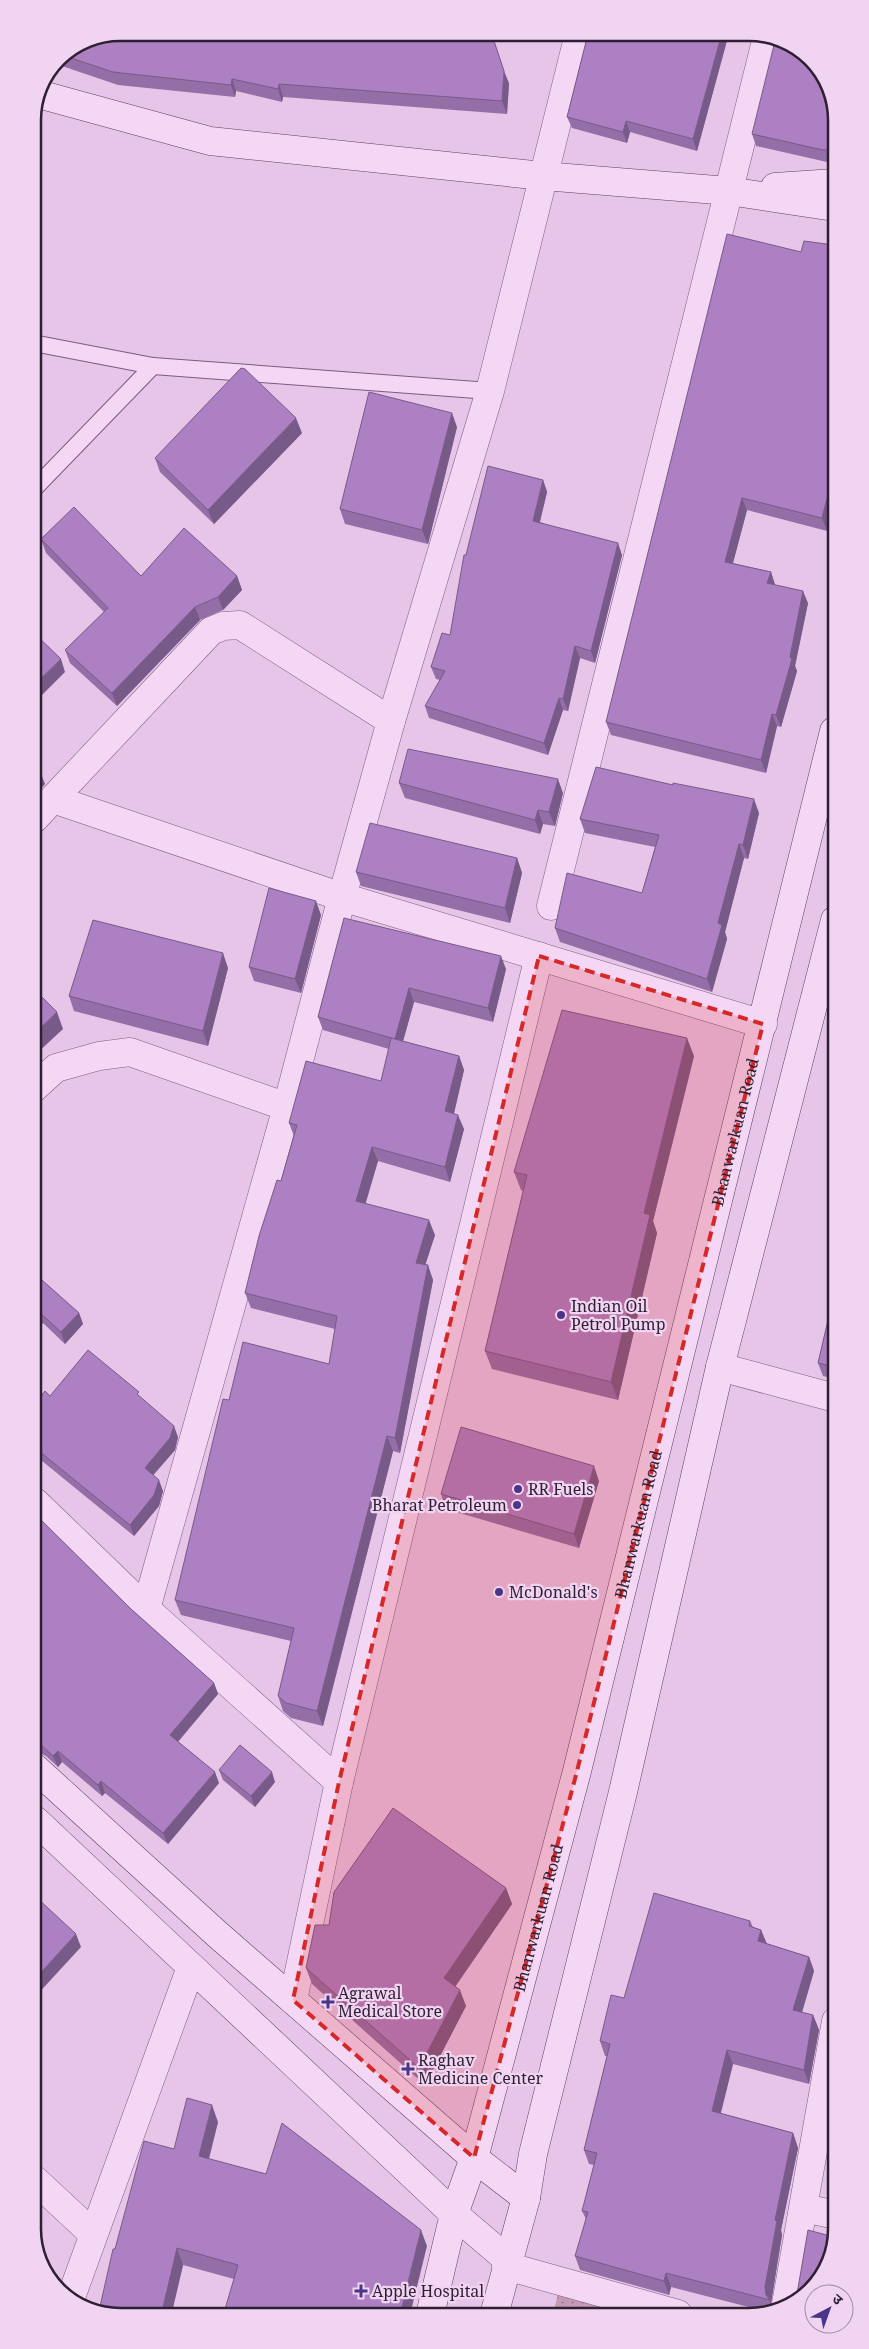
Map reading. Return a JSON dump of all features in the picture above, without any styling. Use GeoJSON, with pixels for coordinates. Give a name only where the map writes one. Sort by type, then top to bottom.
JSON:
{"type":"FeatureCollection","features":[{"type":"Feature","properties":{"kind":"street"},"geometry":{"type":"LineString","coordinates":[[146,1609],[287,1107],[342,897],[391,721],[490,391],[577,41]]}},
{"type":"Feature","properties":{"kind":"street"},"geometry":{"type":"LineString","coordinates":[[551,906],[765,43]]}},
{"type":"Feature","properties":{"kind":"street"},"geometry":{"type":"LineString","coordinates":[[45,96],[210,141],[543,176],[729,191],[828,206]]}},
{"type":"Feature","properties":{"kind":"street"},"geometry":{"type":"LineString","coordinates":[[729,191],[828,183]]}},
{"type":"Feature","properties":{"kind":"street"},"geometry":{"type":"LineString","coordinates":[[41,812],[210,631],[223,626],[240,625],[391,721]]}},
{"type":"Feature","properties":{"kind":"street","name":"Bhanwarkuan Road"},"geometry":{"type":"LineString","coordinates":[[432,2308],[454,2214],[474,2158],[576,1775],[828,757]]}},
{"type":"Feature","properties":{"kind":"street"},"geometry":{"type":"LineString","coordinates":[[52,799],[342,897],[763,1024]]}},
{"type":"Feature","properties":{"kind":"street"},"geometry":{"type":"LineString","coordinates":[[496,2308],[526,2198],[534,2154],[623,1792],[720,1367],[828,947]]}},
{"type":"Feature","properties":{"kind":"street"},"geometry":{"type":"LineString","coordinates":[[293,2000],[339,1782],[539,956]]}},
{"type":"Feature","properties":{"kind":"street"},"geometry":{"type":"LineString","coordinates":[[41,1082],[56,1068],[99,1056],[130,1052],[287,1107]]}},
{"type":"Feature","properties":{"kind":"street"},"geometry":{"type":"LineString","coordinates":[[720,1367],[828,1396]]}},
{"type":"Feature","properties":{"kind":"street"},"geometry":{"type":"LineString","coordinates":[[41,1509],[146,1609],[339,1782]]}},
{"type":"Feature","properties":{"kind":"street"},"geometry":{"type":"LineString","coordinates":[[41,1773],[293,2000],[474,2158],[526,2198]]}},
{"type":"Feature","properties":{"kind":"street"},"geometry":{"type":"LineString","coordinates":[[41,1826],[507,2263],[658,2308]]}},
{"type":"Feature","properties":{"kind":"street"},"geometry":{"type":"LineString","coordinates":[[73,2292],[191,1967]]}},
{"type":"Feature","properties":{"kind":"street"},"geometry":{"type":"LineString","coordinates":[[787,2297],[828,2068]]}},
{"type":"Feature","properties":{"kind":"street"},"geometry":{"type":"LineString","coordinates":[[41,2185],[93,2234]]}},
{"type":"Feature","properties":{"kind":"street"},"geometry":{"type":"LineString","coordinates":[[804,2208],[828,2213]]}},
{"type":"Feature","properties":{"kind":"lane"},"geometry":{"type":"LineString","coordinates":[[41,345],[153,366],[490,391]]}},
{"type":"Feature","properties":{"kind":"lane"},"geometry":{"type":"LineString","coordinates":[[41,482],[153,366]]}},
{"type":"Feature","properties":{"kind":"highlighted area"},"geometry":{"type":"Polygon","coordinates":[[[539,956],[763,1024],[576,1775],[474,2158],[293,2000],[339,1782],[539,956]]]}},
{"type":"Feature","properties":{"kind":"shaded area"},"geometry":{"type":"Polygon","coordinates":[[[562,2278],[680,2308],[554,2308],[562,2278]]]}},
{"type":"Feature","properties":{"kind":"building"},"geometry":{"type":"Polygon","coordinates":[[[120,41],[494,41],[504,71],[502,101],[279,84],[278,89],[232,79],[231,85],[113,72],[72,58],[95,45],[120,41]]]}},
{"type":"Feature","properties":{"kind":"building"},"geometry":{"type":"Polygon","coordinates":[[[586,41],[720,41],[693,139],[626,121],[623,132],[567,117],[586,41]]]}},
{"type":"Feature","properties":{"kind":"building"},"geometry":{"type":"Polygon","coordinates":[[[774,45],[801,61],[820,85],[827,110],[828,150],[752,134],[774,45]]]}},
{"type":"Feature","properties":{"kind":"building"},"geometry":{"type":"Polygon","coordinates":[[[727,234],[801,252],[804,241],[828,244],[828,494],[822,518],[742,498],[725,562],[771,572],[767,583],[803,591],[790,657],[792,659],[776,715],[772,714],[761,760],[606,722],[727,234]]]}},
{"type":"Feature","properties":{"kind":"building"},"geometry":{"type":"Polygon","coordinates":[[[241,368],[245,369],[296,418],[208,510],[155,458],[241,368]]]}},
{"type":"Feature","properties":{"kind":"building"},"geometry":{"type":"Polygon","coordinates":[[[369,392],[452,413],[422,530],[340,509],[369,392]]]}},
{"type":"Feature","properties":{"kind":"building"},"geometry":{"type":"Polygon","coordinates":[[[488,466],[543,480],[533,521],[618,543],[591,651],[575,646],[563,699],[559,698],[544,743],[425,706],[445,671],[431,667],[442,633],[450,635],[464,555],[466,555],[488,466]]]}},
{"type":"Feature","properties":{"kind":"building"},"geometry":{"type":"Polygon","coordinates":[[[74,507],[141,576],[184,528],[237,576],[218,597],[195,607],[112,693],[65,650],[108,608],[41,539],[74,507]]]}},
{"type":"Feature","properties":{"kind":"building"},"geometry":{"type":"Polygon","coordinates":[[[41,640],[61,659],[41,678],[41,640]]]}},
{"type":"Feature","properties":{"kind":"building"},"geometry":{"type":"Polygon","coordinates":[[[408,749],[558,779],[549,812],[538,810],[535,820],[399,783],[408,749]]]}},
{"type":"Feature","properties":{"kind":"building"},"geometry":{"type":"Polygon","coordinates":[[[596,767],[673,785],[673,783],[754,799],[743,845],[739,844],[718,923],[722,925],[707,979],[555,928],[567,873],[642,893],[659,835],[580,819],[596,767]]]}},
{"type":"Feature","properties":{"kind":"building"},"geometry":{"type":"Polygon","coordinates":[[[370,823],[517,858],[505,908],[356,872],[370,823]]]}},
{"type":"Feature","properties":{"kind":"building"},"geometry":{"type":"Polygon","coordinates":[[[269,888],[316,901],[295,979],[249,967],[269,888]]]}},
{"type":"Feature","properties":{"kind":"building"},"geometry":{"type":"Polygon","coordinates":[[[344,918],[501,956],[488,1008],[409,988],[395,1039],[318,1017],[344,918]]]}},
{"type":"Feature","properties":{"kind":"building"},"geometry":{"type":"Polygon","coordinates":[[[93,920],[223,953],[203,1031],[69,996],[93,920]]]}},
{"type":"Feature","properties":{"kind":"building"},"geometry":{"type":"Polygon","coordinates":[[[41,996],[57,1012],[41,1027],[41,996]]]}},
{"type":"Feature","properties":{"kind":"building"},"geometry":{"type":"Polygon","coordinates":[[[562,1010],[687,1038],[644,1213],[650,1215],[611,1382],[485,1351],[527,1175],[514,1172],[562,1010]]]}},
{"type":"Feature","properties":{"kind":"building"},"geometry":{"type":"Polygon","coordinates":[[[391,1038],[459,1056],[445,1111],[458,1115],[445,1167],[372,1147],[356,1201],[429,1220],[416,1263],[428,1265],[395,1438],[387,1436],[317,1711],[286,1703],[278,1696],[294,1628],[175,1600],[223,1399],[229,1400],[243,1342],[329,1364],[337,1316],[245,1293],[259,1236],[277,1180],[281,1181],[297,1125],[289,1123],[306,1061],[381,1081],[391,1038]]]}},
{"type":"Feature","properties":{"kind":"building"},"geometry":{"type":"Polygon","coordinates":[[[41,1279],[79,1313],[61,1332],[41,1314],[41,1279]]]}},
{"type":"Feature","properties":{"kind":"building"},"geometry":{"type":"Polygon","coordinates":[[[828,1320],[828,1365],[818,1363],[828,1320]]]}},
{"type":"Feature","properties":{"kind":"building"},"geometry":{"type":"Polygon","coordinates":[[[88,1350],[139,1392],[137,1394],[174,1426],[170,1438],[145,1468],[159,1480],[154,1495],[130,1525],[41,1453],[41,1396],[45,1391],[50,1396],[88,1350]]]}},
{"type":"Feature","properties":{"kind":"building"},"geometry":{"type":"Polygon","coordinates":[[[461,1427],[594,1466],[574,1534],[441,1494],[461,1427]]]}},
{"type":"Feature","properties":{"kind":"building"},"geometry":{"type":"Polygon","coordinates":[[[41,1520],[131,1609],[214,1683],[170,1735],[215,1772],[163,1833],[101,1781],[98,1785],[58,1751],[53,1756],[41,1745],[41,1520]]]}},
{"type":"Feature","properties":{"kind":"building"},"geometry":{"type":"Polygon","coordinates":[[[240,1745],[272,1772],[251,1796],[219,1770],[240,1745]]]}},
{"type":"Feature","properties":{"kind":"building"},"geometry":{"type":"Polygon","coordinates":[[[393,1808],[506,1888],[444,1978],[460,1990],[419,2068],[306,1968],[315,1925],[329,1925],[334,1892],[393,1808]]]}},
{"type":"Feature","properties":{"kind":"building"},"geometry":{"type":"Polygon","coordinates":[[[654,1893],[750,1921],[749,1926],[761,1930],[758,1941],[809,1957],[793,2010],[813,2015],[804,2070],[727,2050],[712,2111],[793,2133],[775,2220],[777,2221],[765,2287],[766,2295],[770,2300],[666,2273],[664,2281],[575,2256],[588,2212],[582,2211],[597,2153],[584,2150],[610,2044],[600,2041],[611,1995],[624,1998],[654,1893]]]}},
{"type":"Feature","properties":{"kind":"building"},"geometry":{"type":"Polygon","coordinates":[[[41,1902],[76,1934],[41,1972],[41,1902]]]}},
{"type":"Feature","properties":{"kind":"building"},"geometry":{"type":"Polygon","coordinates":[[[187,2098],[212,2105],[199,2156],[266,2174],[282,2123],[421,2230],[402,2308],[225,2308],[238,2265],[177,2248],[163,2308],[115,2308],[100,2305],[113,2249],[115,2249],[144,2141],[174,2149],[187,2098]]]}},
{"type":"Feature","properties":{"kind":"building"},"geometry":{"type":"Polygon","coordinates":[[[808,2230],[827,2235],[824,2254],[817,2268],[804,2286],[798,2291],[808,2230]]]}},
{"type":"Feature","properties":{"kind":"place","name":"Indian Oil Petrol Pump"},"geometry":{"type":"Point","coordinates":[561,1315]}},
{"type":"Feature","properties":{"kind":"place","name":"RR Fuels"},"geometry":{"type":"Point","coordinates":[518,1489]}},
{"type":"Feature","properties":{"kind":"place","name":"Bharat Petroleum"},"geometry":{"type":"Point","coordinates":[517,1505]}},
{"type":"Feature","properties":{"kind":"place","name":"McDonald's"},"geometry":{"type":"Point","coordinates":[499,1592]}},
{"type":"Feature","properties":{"kind":"place","name":"Agrawal Medical Store"},"geometry":{"type":"Point","coordinates":[328,2002]}},
{"type":"Feature","properties":{"kind":"place","name":"Raghav Medicine Center"},"geometry":{"type":"Point","coordinates":[408,2069]}},
{"type":"Feature","properties":{"kind":"place","name":"Apple Hospital"},"geometry":{"type":"Point","coordinates":[361,2291]}}]}
